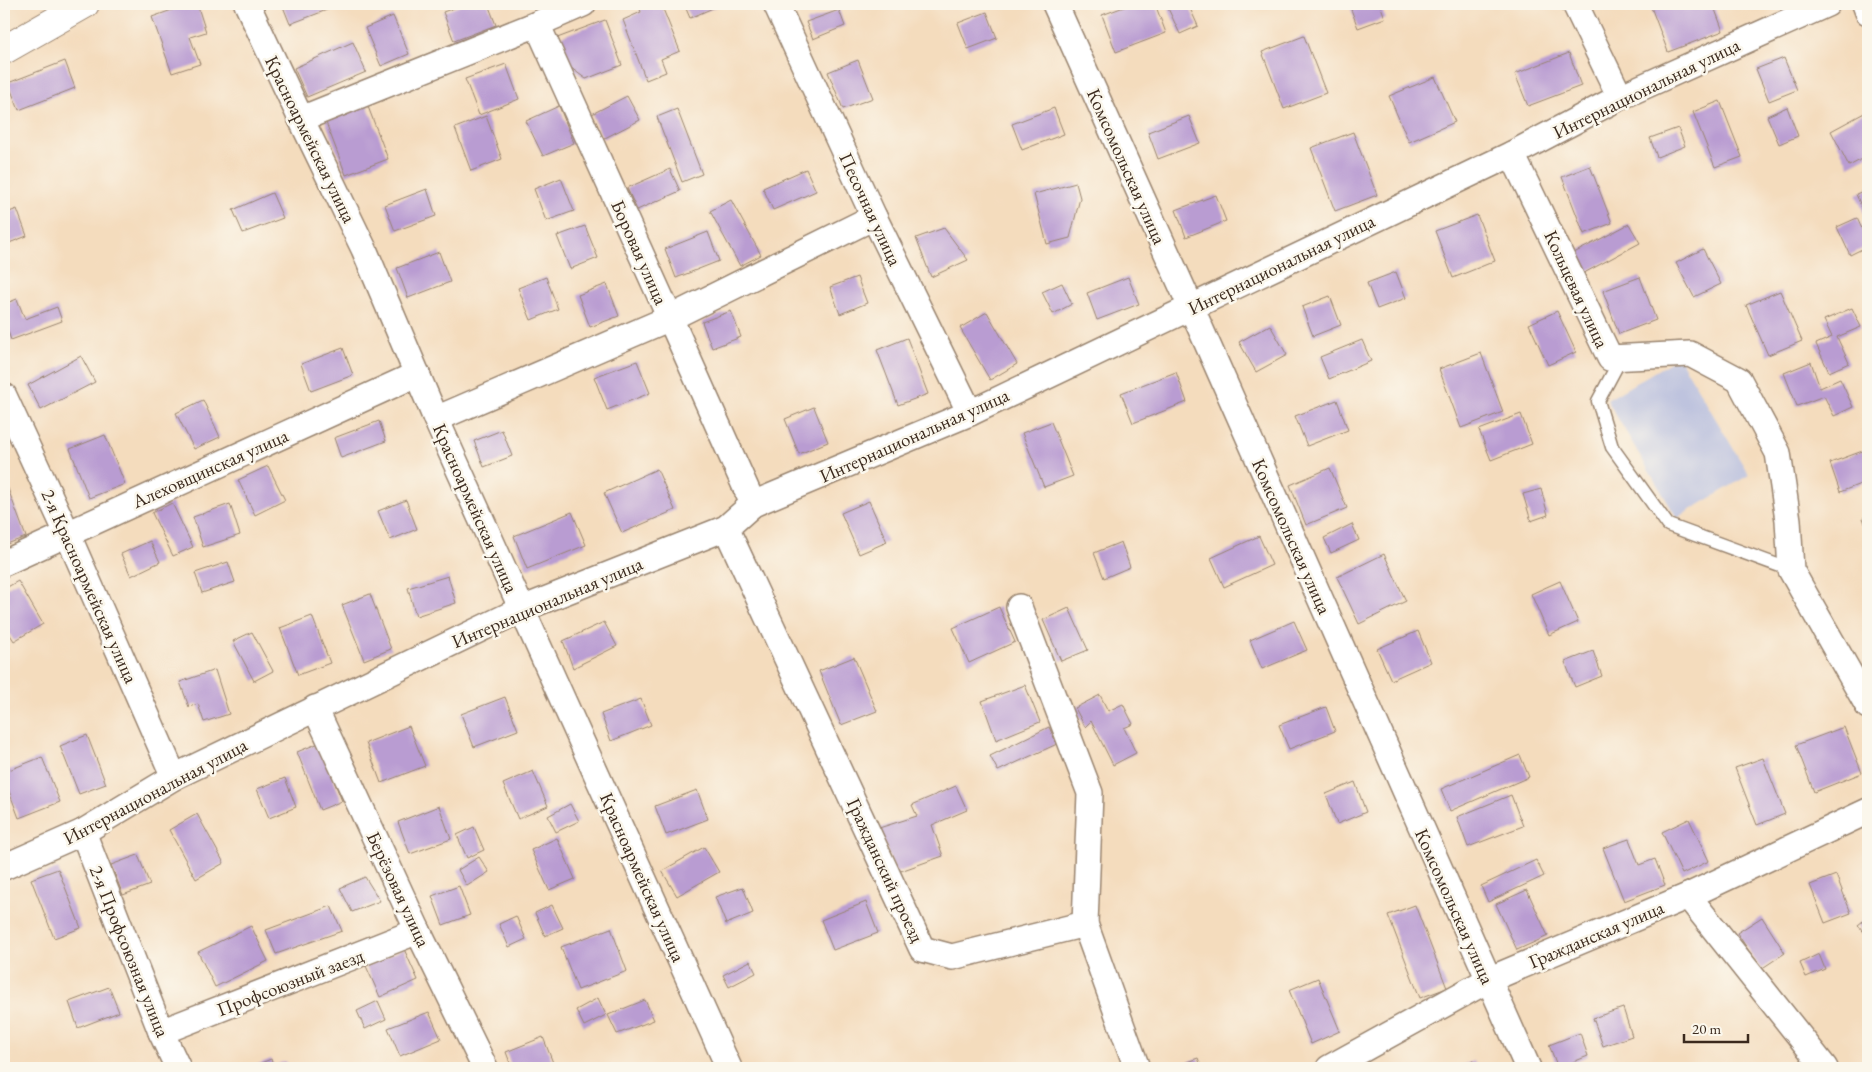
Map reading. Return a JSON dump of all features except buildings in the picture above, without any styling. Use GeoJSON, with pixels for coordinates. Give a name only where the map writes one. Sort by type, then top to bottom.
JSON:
{"type":"FeatureCollection","features":[{"type":"Feature","properties":{"kind":"street"},"geometry":{"type":"LineString","coordinates":[[4,50],[84,4]]}},
{"type":"Feature","properties":{"kind":"street","name":"Красноармейская улица"},"geometry":{"type":"LineString","coordinates":[[247,4],[300,119],[364,249],[436,419],[729,1068]]}},
{"type":"Feature","properties":{"kind":"street"},"geometry":{"type":"LineString","coordinates":[[300,119],[583,4]]}},
{"type":"Feature","properties":{"kind":"street","name":"Песочная улица"},"geometry":{"type":"LineString","coordinates":[[776,4],[874,217],[970,412]]}},
{"type":"Feature","properties":{"kind":"street","name":"Комсомольская улица"},"geometry":{"type":"LineString","coordinates":[[1054,4],[1191,307],[1528,1068]]}},
{"type":"Feature","properties":{"kind":"street"},"geometry":{"type":"LineString","coordinates":[[1575,4],[1620,97]]}},
{"type":"Feature","properties":{"kind":"street","name":"Интернациональная улица"},"geometry":{"type":"LineString","coordinates":[[4,867],[82,832],[174,777],[522,609],[726,528],[753,504],[970,412],[1512,154],[1620,97],[1827,4]]}},
{"type":"Feature","properties":{"kind":"street"},"geometry":{"type":"LineString","coordinates":[[1865,4],[1868,12]]}},
{"type":"Feature","properties":{"kind":"street","name":"Боровая улица"},"geometry":{"type":"LineString","coordinates":[[536,24],[670,318],[874,217]]}},
{"type":"Feature","properties":{"kind":"street","name":"Кольцевая улица"},"geometry":{"type":"LineString","coordinates":[[1512,154],[1610,358],[1690,354],[1739,380],[1778,453],[1788,520],[1792,570],[1868,706]]}},
{"type":"Feature","properties":{"kind":"street"},"geometry":{"type":"LineString","coordinates":[[436,419],[670,318],[753,504]]}},
{"type":"Feature","properties":{"kind":"street","name":"Алеховщинская улица"},"geometry":{"type":"LineString","coordinates":[[4,563],[417,374]]}},
{"type":"Feature","properties":{"kind":"street","name":"2-я Красноармейская улица"},"geometry":{"type":"LineString","coordinates":[[4,396],[67,533],[174,777]]}},
{"type":"Feature","properties":{"kind":"street","name":"Гражданский проезд"},"geometry":{"type":"LineString","coordinates":[[726,528],[922,949],[952,957],[1085,924]]}},
{"type":"Feature","properties":{"kind":"street"},"geometry":{"type":"LineString","coordinates":[[1019,607],[1090,793],[1085,924],[1137,1068]]}},
{"type":"Feature","properties":{"kind":"street","name":"Берёзовая улица"},"geometry":{"type":"LineString","coordinates":[[315,708],[418,931],[485,1068]]}},
{"type":"Feature","properties":{"kind":"street","name":"Гражданская улица"},"geometry":{"type":"LineString","coordinates":[[1329,1068],[1488,980],[1688,896],[1868,811]]}},
{"type":"Feature","properties":{"kind":"street","name":"2-я Профсоюзная улица"},"geometry":{"type":"LineString","coordinates":[[82,832],[161,1032],[178,1068]]}},
{"type":"Feature","properties":{"kind":"street"},"geometry":{"type":"LineString","coordinates":[[1688,896],[1825,1068]]}},
{"type":"Feature","properties":{"kind":"street","name":"Профсоюзный заезд"},"geometry":{"type":"LineString","coordinates":[[161,1032],[418,931]]}},
{"type":"Feature","properties":{"kind":"lane"},"geometry":{"type":"LineString","coordinates":[[1621,358],[1598,401],[1612,447],[1668,526],[1792,570]]}},
{"type":"Feature","properties":{"kind":"shaded area"},"geometry":{"type":"Polygon","coordinates":[[[1679,357],[1749,475],[1677,518],[1607,400],[1679,357]]]}}]}
